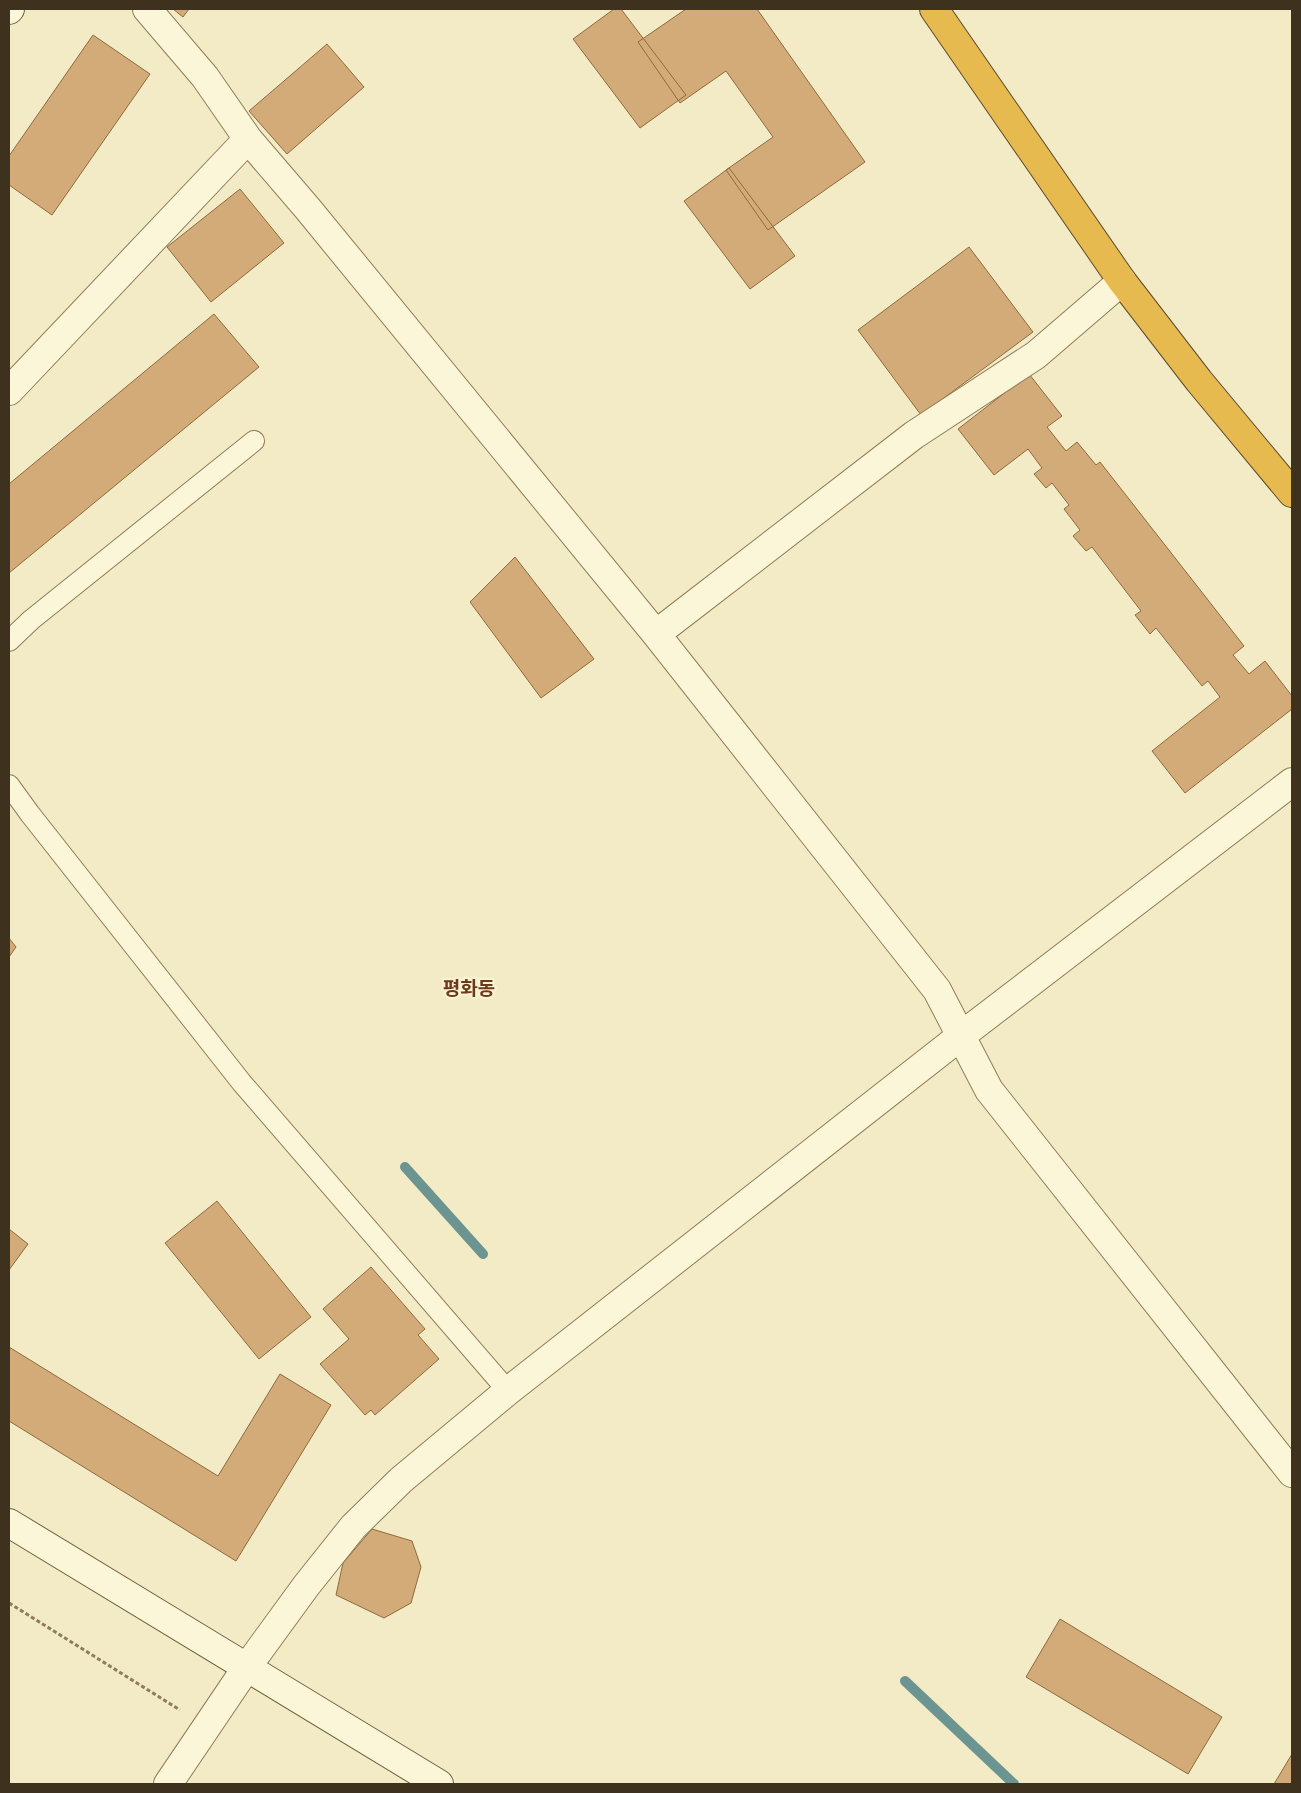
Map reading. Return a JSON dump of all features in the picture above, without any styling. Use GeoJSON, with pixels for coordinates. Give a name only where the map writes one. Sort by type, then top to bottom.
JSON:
{"type":"FeatureCollection","features":[{"type":"Feature","properties":{"kind":"highway"},"geometry":{"type":"LineString","coordinates":[[934,9],[1122,281],[1199,381],[1292,493]]}},
{"type":"Feature","properties":{"kind":"street"},"geometry":{"type":"LineString","coordinates":[[147,9],[205,77],[248,139],[308,209],[656,634],[938,990],[988,1090],[1292,1473]]}},
{"type":"Feature","properties":{"kind":"street"},"geometry":{"type":"LineString","coordinates":[[9,391],[248,139]]}},
{"type":"Feature","properties":{"kind":"street"},"geometry":{"type":"LineString","coordinates":[[656,634],[914,435],[1036,355],[1122,281]]}},
{"type":"Feature","properties":{"kind":"street"},"geometry":{"type":"LineString","coordinates":[[168,1784],[247,1667],[306,1586],[353,1527],[401,1480],[508,1391],[962,1035],[1291,786]]}},
{"type":"Feature","properties":{"kind":"street"},"geometry":{"type":"LineString","coordinates":[[9,1523],[439,1784]]}},
{"type":"Feature","properties":{"kind":"lane"},"geometry":{"type":"LineString","coordinates":[[9,641],[39,614],[254,440]]}},
{"type":"Feature","properties":{"kind":"lane"},"geometry":{"type":"LineString","coordinates":[[9,785],[242,1082],[508,1391]]}},
{"type":"Feature","properties":{"kind":"path"},"geometry":{"type":"LineString","coordinates":[[9,1603],[208,1727]]}},
{"type":"Feature","properties":{"kind":"building"},"geometry":{"type":"Polygon","coordinates":[[[173,9],[189,9],[183,17],[173,9]]]}},
{"type":"Feature","properties":{"kind":"building"},"geometry":{"type":"Polygon","coordinates":[[[614,9],[621,9],[686,95],[640,128],[573,39],[614,9]]]}},
{"type":"Feature","properties":{"kind":"building"},"geometry":{"type":"Polygon","coordinates":[[[686,9],[757,9],[865,162],[768,230],[726,170],[773,137],[726,71],[680,103],[638,42],[686,9]]]}},
{"type":"Feature","properties":{"kind":"building"},"geometry":{"type":"Polygon","coordinates":[[[93,35],[150,74],[52,215],[9,185],[9,156],[93,35]]]}},
{"type":"Feature","properties":{"kind":"building"},"geometry":{"type":"Polygon","coordinates":[[[327,44],[364,87],[287,154],[249,111],[327,44]]]}},
{"type":"Feature","properties":{"kind":"building"},"geometry":{"type":"Polygon","coordinates":[[[729,168],[795,256],[750,289],[684,201],[729,168]]]}},
{"type":"Feature","properties":{"kind":"building"},"geometry":{"type":"Polygon","coordinates":[[[240,189],[284,243],[211,302],[167,247],[240,189]]]}},
{"type":"Feature","properties":{"kind":"building"},"geometry":{"type":"Polygon","coordinates":[[[969,247],[1033,332],[921,415],[858,330],[969,247]]]}},
{"type":"Feature","properties":{"kind":"building"},"geometry":{"type":"Polygon","coordinates":[[[214,314],[259,367],[9,573],[9,484],[214,314]]]}},
{"type":"Feature","properties":{"kind":"building"},"geometry":{"type":"Polygon","coordinates":[[[1029,374],[1062,416],[1047,427],[1066,451],[1077,442],[1096,465],[1100,462],[1244,646],[1233,655],[1249,674],[1265,661],[1292,696],[1292,709],[1185,793],[1152,751],[1220,697],[1208,681],[1202,686],[1156,628],[1150,634],[1135,615],[1141,611],[1092,547],[1086,551],[1073,536],[1080,530],[1064,509],[1069,505],[1052,483],[1046,488],[1034,474],[1042,468],[1028,449],[994,475],[958,429],[1029,374]]]}},
{"type":"Feature","properties":{"kind":"building"},"geometry":{"type":"Polygon","coordinates":[[[515,557],[594,659],[541,698],[470,602],[515,557]]]}},
{"type":"Feature","properties":{"kind":"building"},"geometry":{"type":"Polygon","coordinates":[[[9,938],[16,947],[9,957],[9,938]]]}},
{"type":"Feature","properties":{"kind":"building"},"geometry":{"type":"Polygon","coordinates":[[[217,1201],[311,1317],[259,1359],[165,1243],[217,1201]]]}},
{"type":"Feature","properties":{"kind":"building"},"geometry":{"type":"Polygon","coordinates":[[[9,1229],[28,1244],[9,1270],[9,1229]]]}},
{"type":"Feature","properties":{"kind":"building"},"geometry":{"type":"Polygon","coordinates":[[[371,1267],[425,1329],[418,1335],[439,1359],[375,1415],[371,1410],[365,1415],[320,1364],[349,1339],[323,1309],[371,1267]]]}},
{"type":"Feature","properties":{"kind":"building"},"geometry":{"type":"Polygon","coordinates":[[[9,1347],[218,1476],[280,1374],[331,1405],[236,1561],[9,1421],[9,1347]]]}},
{"type":"Feature","properties":{"kind":"building"},"geometry":{"type":"Polygon","coordinates":[[[372,1529],[412,1541],[421,1567],[411,1603],[384,1618],[336,1595],[343,1563],[372,1529]]]}},
{"type":"Feature","properties":{"kind":"building"},"geometry":{"type":"Polygon","coordinates":[[[1060,1619],[1222,1717],[1188,1774],[1026,1677],[1060,1619]]]}},
{"type":"Feature","properties":{"kind":"building"},"geometry":{"type":"Polygon","coordinates":[[[1292,1754],[1292,1784],[1274,1784],[1292,1754]]]}},
{"type":"Feature","properties":{"kind":"waterway"},"geometry":{"type":"LineString","coordinates":[[405,1167],[483,1254]]}},
{"type":"Feature","properties":{"kind":"waterway"},"geometry":{"type":"LineString","coordinates":[[905,1681],[1014,1784]]}},
{"type":"Feature","properties":{"kind":"district","name":"평화동"},"geometry":{"type":"Point","coordinates":[469,988]}}]}
